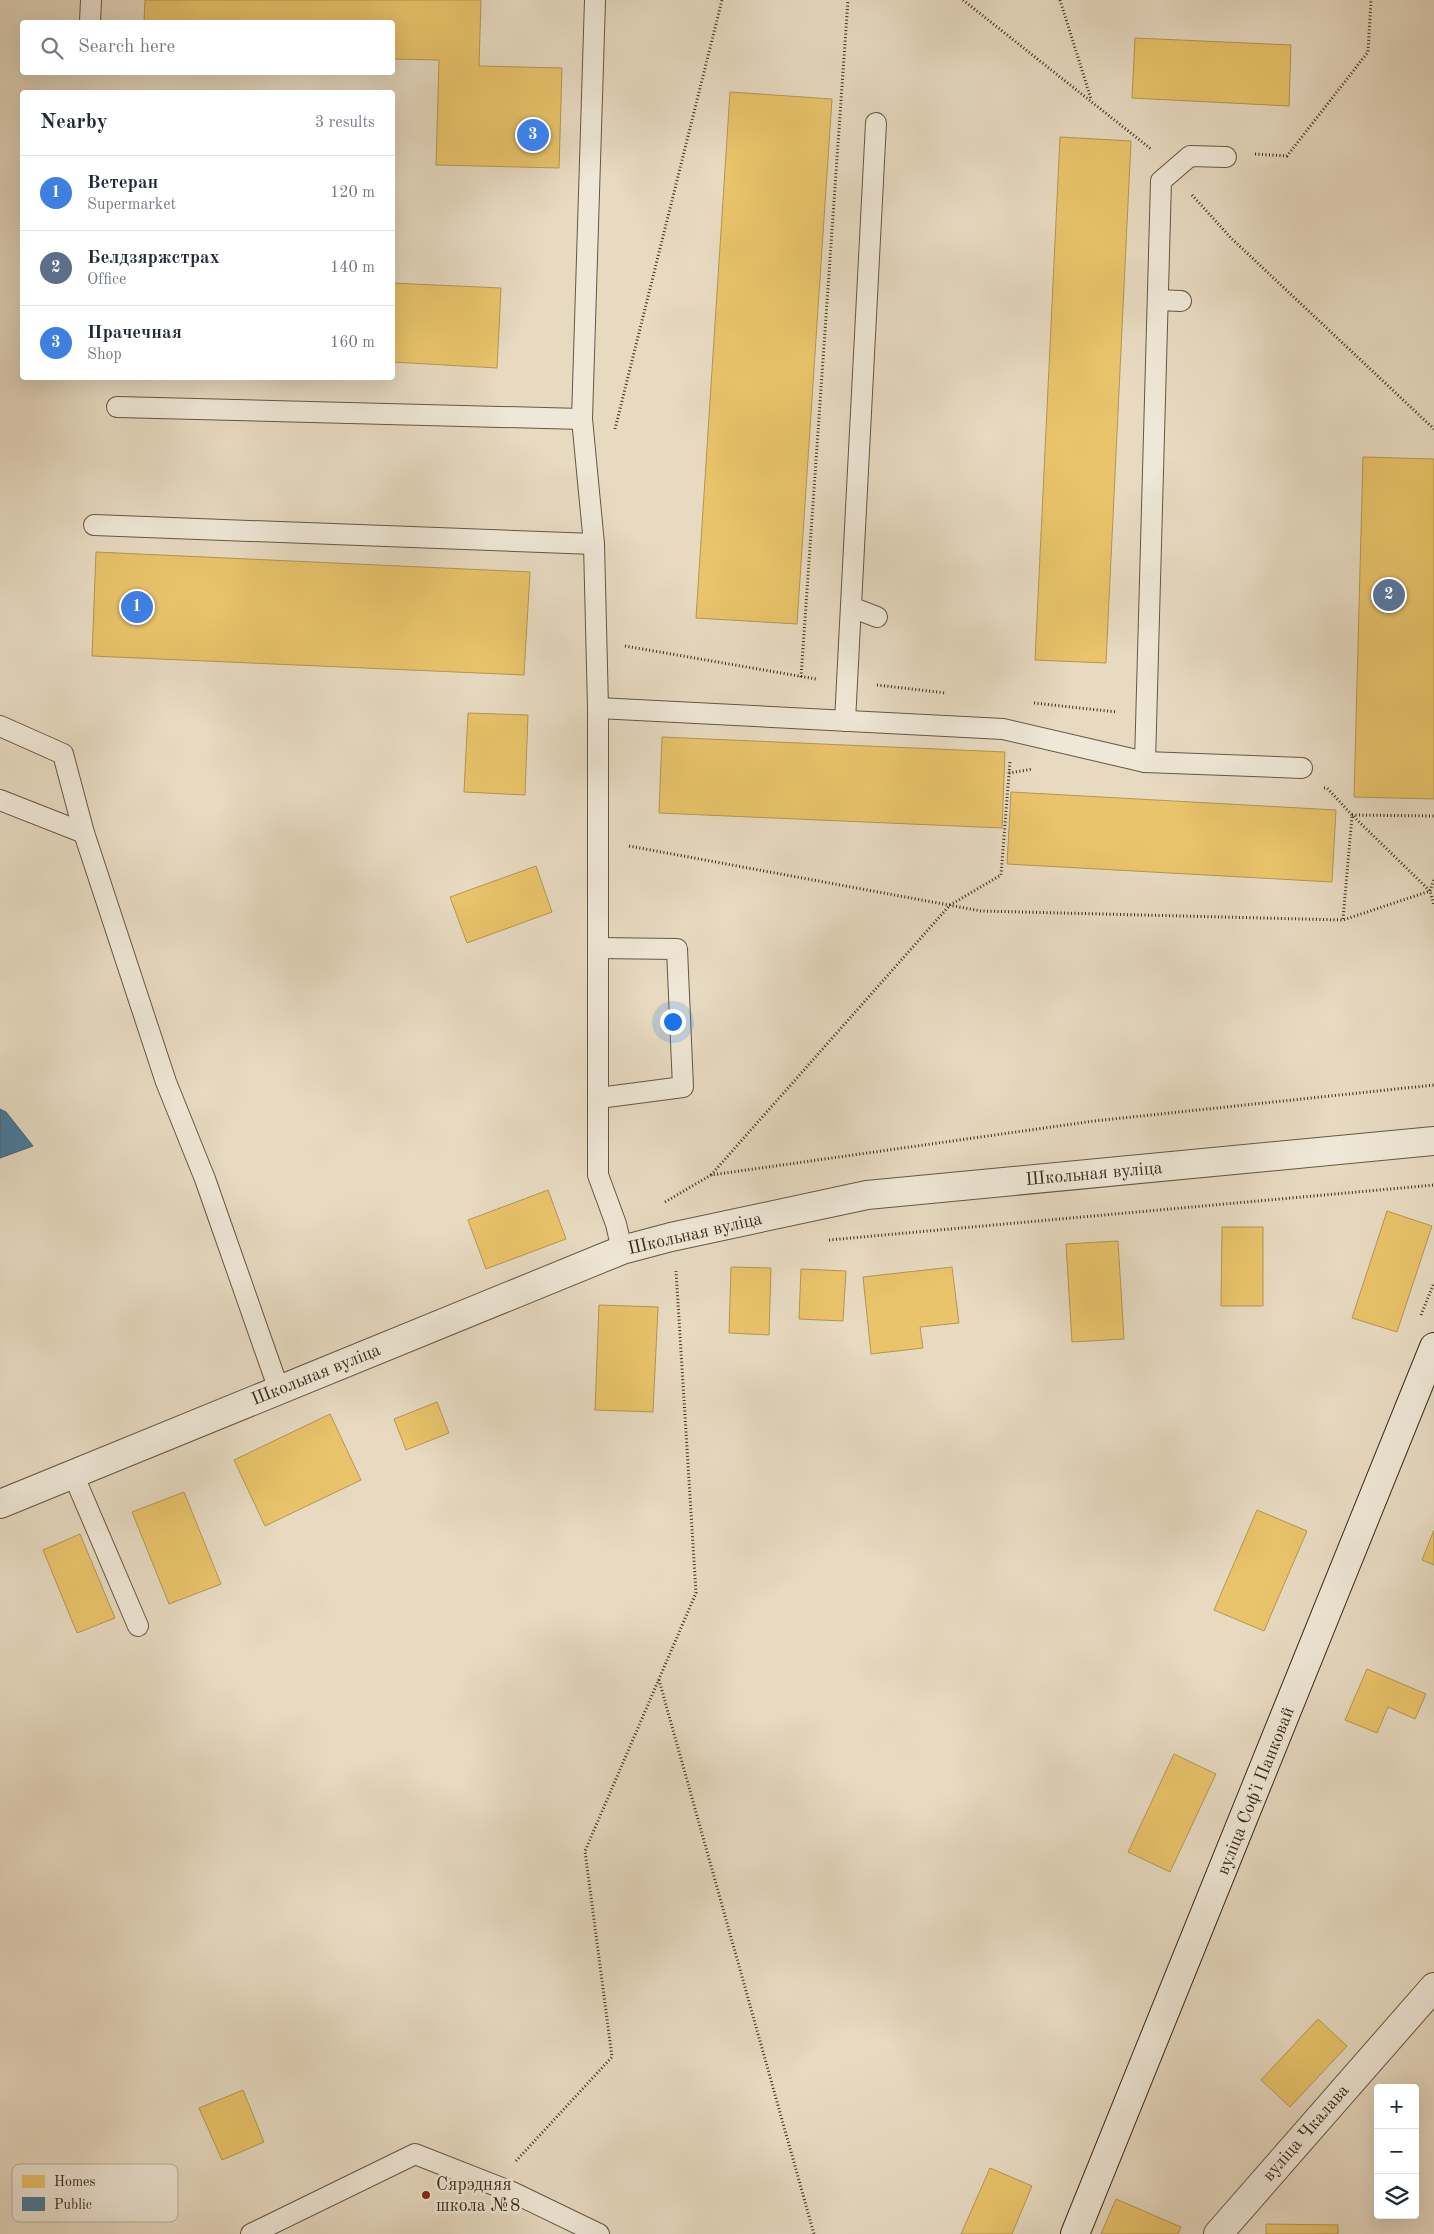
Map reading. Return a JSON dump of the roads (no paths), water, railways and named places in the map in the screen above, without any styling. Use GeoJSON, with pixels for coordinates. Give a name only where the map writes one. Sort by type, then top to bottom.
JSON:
{"type":"FeatureCollection","features":[{"type":"Feature","properties":{"kind":"street","name":"Школьная вуліца"},"geometry":{"type":"LineString","coordinates":[[0,1504],[622,1250],[671,1237],[867,1196],[1434,1142]]}},
{"type":"Feature","properties":{"kind":"street","name":"вуліца Софʼі Панковай"},"geometry":{"type":"LineString","coordinates":[[1075,2234],[1434,1347]]}},
{"type":"Feature","properties":{"kind":"street","name":"вуліца Чкалава"},"geometry":{"type":"LineString","coordinates":[[1218,2234],[1434,1987]]}},
{"type":"Feature","properties":{"kind":"lane"},"geometry":{"type":"LineString","coordinates":[[90,20],[91,0]]}},
{"type":"Feature","properties":{"kind":"lane"},"geometry":{"type":"LineString","coordinates":[[596,0],[582,419],[594,544],[598,708],[598,1175],[616,1224],[622,1250]]}},
{"type":"Feature","properties":{"kind":"lane"},"geometry":{"type":"LineString","coordinates":[[845,721],[876,123]]}},
{"type":"Feature","properties":{"kind":"lane"},"geometry":{"type":"LineString","coordinates":[[1145,762],[1161,181],[1190,156],[1226,157]]}},
{"type":"Feature","properties":{"kind":"lane"},"geometry":{"type":"LineString","coordinates":[[1158,300],[1182,301]]}},
{"type":"Feature","properties":{"kind":"lane"},"geometry":{"type":"LineString","coordinates":[[117,407],[582,419]]}},
{"type":"Feature","properties":{"kind":"lane"},"geometry":{"type":"LineString","coordinates":[[94,525],[594,544]]}},
{"type":"Feature","properties":{"kind":"lane"},"geometry":{"type":"LineString","coordinates":[[851,606],[877,617]]}},
{"type":"Feature","properties":{"kind":"lane"},"geometry":{"type":"LineString","coordinates":[[598,708],[1003,730],[1145,762],[1302,768]]}},
{"type":"Feature","properties":{"kind":"lane"},"geometry":{"type":"LineString","coordinates":[[0,726],[63,754],[84,833],[166,1082],[204,1179],[279,1390]]}},
{"type":"Feature","properties":{"kind":"lane"},"geometry":{"type":"LineString","coordinates":[[0,800],[84,833]]}},
{"type":"Feature","properties":{"kind":"lane"},"geometry":{"type":"LineString","coordinates":[[598,948],[677,950],[682,1087],[599,1098]]}},
{"type":"Feature","properties":{"kind":"lane"},"geometry":{"type":"LineString","coordinates":[[73,1474],[138,1626]]}},
{"type":"Feature","properties":{"kind":"lane"},"geometry":{"type":"LineString","coordinates":[[251,2234],[415,2154],[494,2185],[564,2226],[599,2234]]}},
{"type":"Feature","properties":{"kind":"place","name":"Прачечная"},"geometry":{"type":"Point","coordinates":[533,135]}},
{"type":"Feature","properties":{"kind":"place","name":"Белдзяржстрах"},"geometry":{"type":"Point","coordinates":[1389,595]}},
{"type":"Feature","properties":{"kind":"place","name":"Ветеран"},"geometry":{"type":"Point","coordinates":[137,607]}},
{"type":"Feature","properties":{"kind":"place","name":"Сярэдняя школа №8"},"geometry":{"type":"Point","coordinates":[426,2195]}}]}
